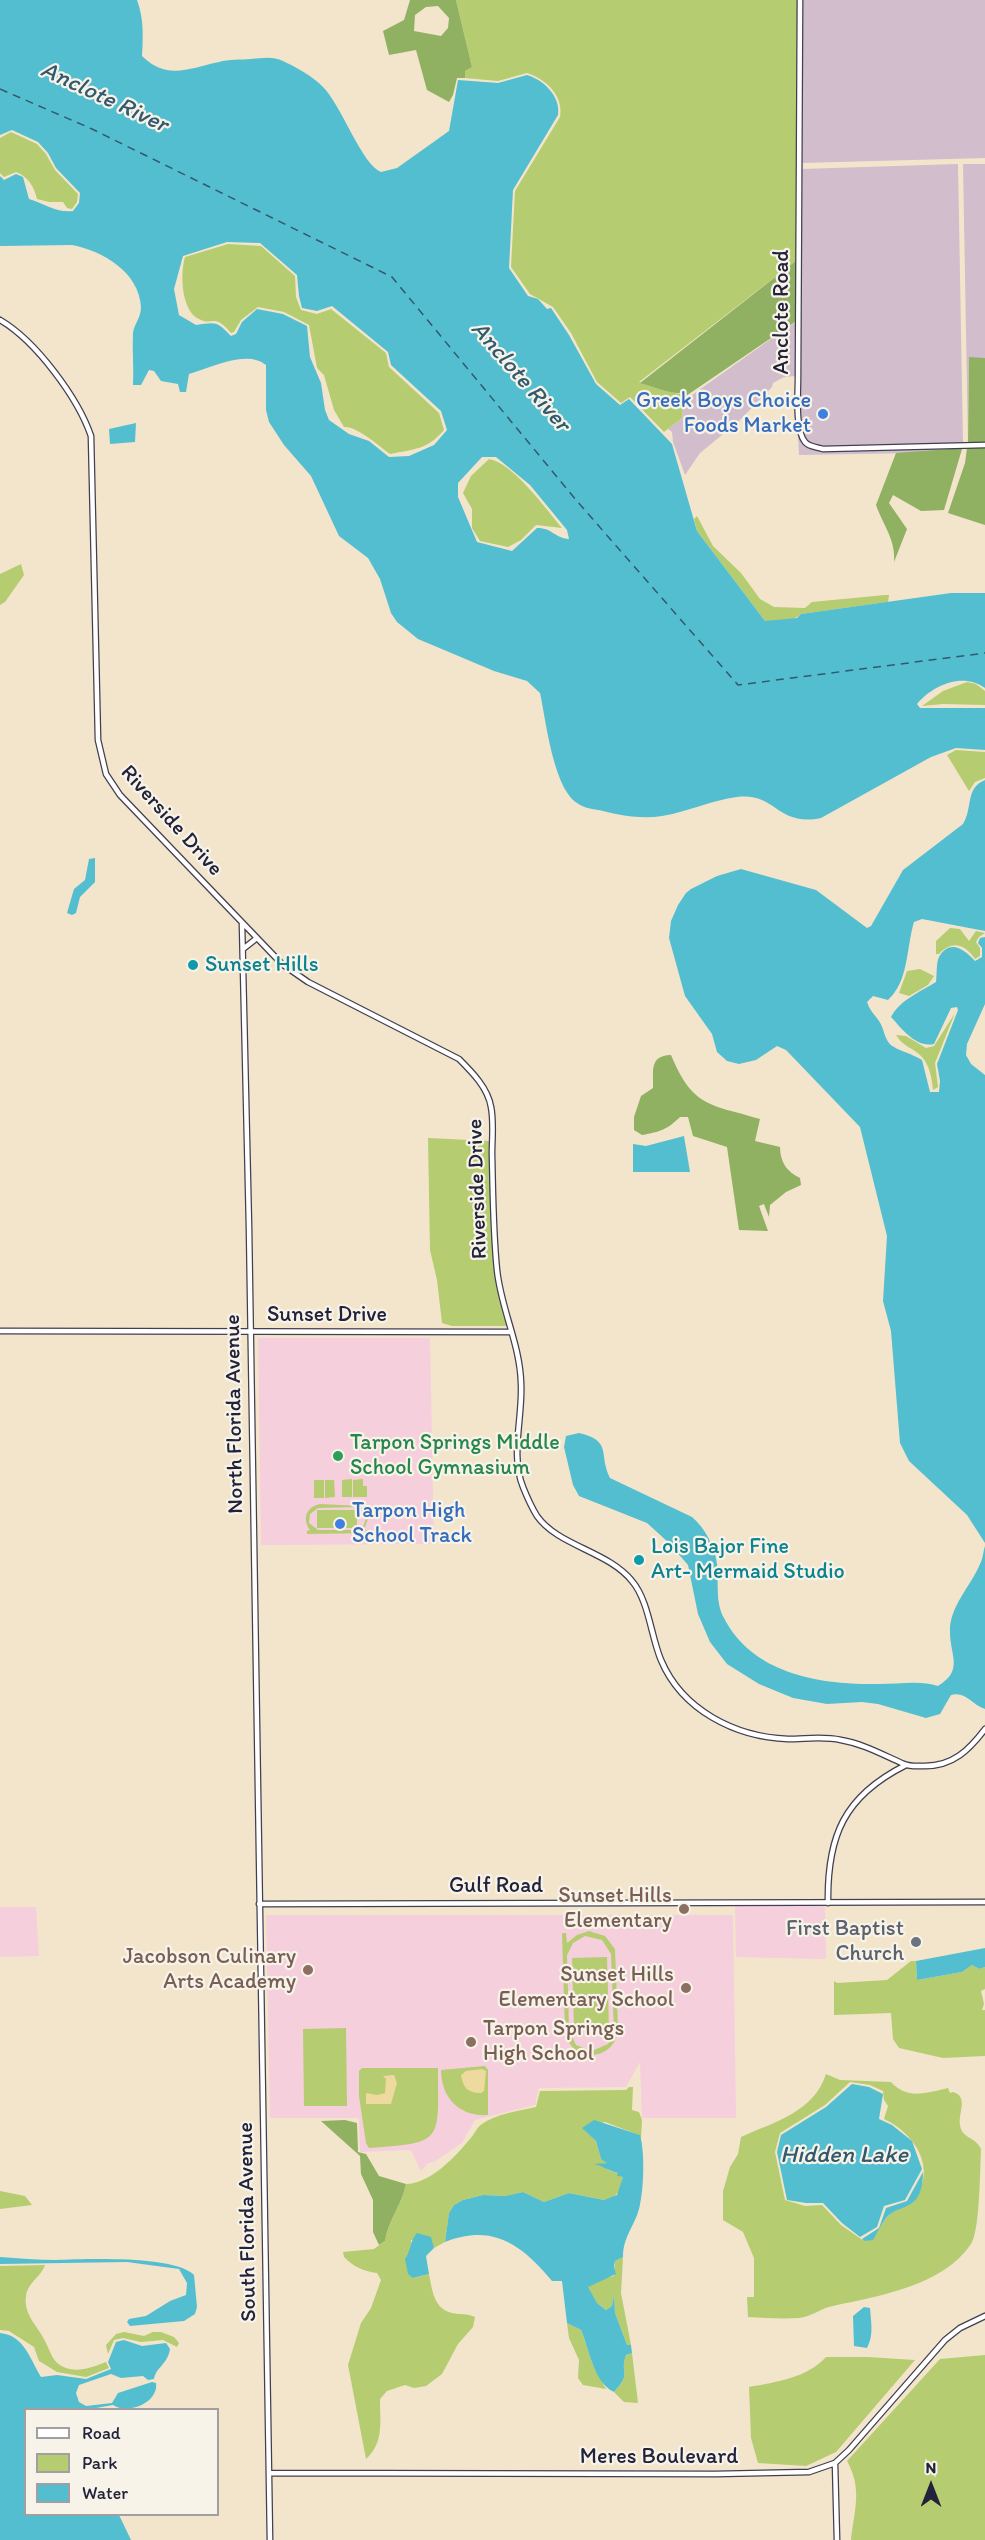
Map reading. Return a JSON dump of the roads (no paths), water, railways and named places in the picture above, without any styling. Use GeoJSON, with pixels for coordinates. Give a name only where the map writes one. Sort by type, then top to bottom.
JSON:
{"type":"FeatureCollection","features":[{"type":"Feature","properties":{"kind":"street","name":"Anclote Road"},"geometry":{"type":"LineString","coordinates":[[800,0],[798,379],[801,433],[804,442],[823,449],[985,445]]}},
{"type":"Feature","properties":{"kind":"street","name":"Riverside Drive"},"geometry":{"type":"LineString","coordinates":[[0,320],[21,336],[69,392],[86,420],[92,436],[98,740],[106,774],[120,795],[144,822],[242,924],[292,972],[459,1059],[479,1080],[491,1105],[493,1223],[497,1272],[521,1375],[517,1457],[523,1487],[538,1517],[547,1526],[592,1551],[633,1581],[649,1617],[663,1664],[687,1699],[719,1721],[744,1732],[775,1738],[843,1740],[881,1752],[906,1765],[930,1766],[956,1760],[971,1747],[985,1729]]}},
{"type":"Feature","properties":{"kind":"street","name":"North Florida Avenue"},"geometry":{"type":"LineString","coordinates":[[242,924],[259,1904]]}},
{"type":"Feature","properties":{"kind":"street"},"geometry":{"type":"LineString","coordinates":[[243,949],[256,938]]}},
{"type":"Feature","properties":{"kind":"street","name":"Sunset Drive"},"geometry":{"type":"LineString","coordinates":[[0,1331],[511,1332]]}},
{"type":"Feature","properties":{"kind":"street"},"geometry":{"type":"LineString","coordinates":[[828,1903],[829,1857],[843,1820],[864,1793],[882,1778],[906,1765]]}},
{"type":"Feature","properties":{"kind":"street","name":"Gulf Road"},"geometry":{"type":"LineString","coordinates":[[259,1904],[985,1902]]}},
{"type":"Feature","properties":{"kind":"street","name":"South Florida Avenue"},"geometry":{"type":"LineString","coordinates":[[259,1904],[270,2540]]}},
{"type":"Feature","properties":{"kind":"street","name":"Meres Boulevard"},"geometry":{"type":"LineString","coordinates":[[270,2473],[797,2474],[835,2463],[948,2337],[969,2323],[985,2316]]}},
{"type":"Feature","properties":{"kind":"street"},"geometry":{"type":"LineString","coordinates":[[835,2463],[837,2540]]}},
{"type":"Feature","properties":{"kind":"water","name":"Anclote River"},"geometry":{"type":"Polygon","coordinates":[[[0,0],[137,0],[142,21],[142,56],[160,68],[179,71],[231,60],[275,58],[283,61],[304,72],[322,86],[337,106],[366,158],[381,172],[397,168],[449,131],[458,80],[498,83],[527,75],[533,77],[545,85],[554,96],[558,115],[513,190],[509,268],[528,296],[538,299],[547,309],[551,308],[596,384],[620,405],[629,399],[672,444],[697,531],[765,621],[951,593],[985,593],[985,688],[967,681],[949,683],[931,691],[917,704],[920,708],[985,708],[985,750],[956,748],[931,757],[821,818],[795,818],[760,799],[750,797],[737,797],[655,817],[625,816],[580,805],[569,795],[556,768],[540,693],[527,681],[494,671],[418,639],[397,622],[391,613],[380,579],[368,558],[339,536],[311,476],[284,445],[269,422],[266,410],[266,365],[249,359],[218,364],[189,374],[186,392],[180,392],[178,384],[161,381],[154,371],[149,370],[141,385],[133,385],[133,333],[141,307],[134,283],[126,274],[117,265],[96,252],[72,245],[0,246],[0,176],[4,180],[16,174],[23,177],[29,199],[61,211],[73,211],[79,203],[80,193],[56,168],[48,153],[38,142],[12,130],[0,135],[0,0]],[[227,242],[183,256],[174,289],[179,315],[196,325],[216,324],[231,336],[236,334],[242,322],[257,309],[283,314],[307,326],[310,357],[321,383],[329,420],[349,434],[369,441],[389,457],[409,456],[434,445],[447,430],[441,411],[391,365],[388,352],[332,306],[317,311],[302,308],[297,275],[260,243],[227,242]],[[482,457],[458,483],[458,497],[477,542],[512,551],[537,528],[569,539],[567,530],[530,485],[496,457],[482,457]]]}},
{"type":"Feature","properties":{"kind":"water"},"geometry":{"type":"Polygon","coordinates":[[[136,423],[135,442],[110,444],[109,429],[136,423]]]}},
{"type":"Feature","properties":{"kind":"water"},"geometry":{"type":"Polygon","coordinates":[[[985,780],[985,931],[922,919],[914,922],[900,984],[888,1000],[873,996],[867,1002],[881,1024],[889,1043],[922,1060],[930,1092],[939,1092],[937,1064],[958,1010],[957,1007],[951,1008],[934,1044],[915,1040],[891,1017],[905,1001],[936,982],[938,960],[943,951],[948,948],[957,948],[967,953],[975,961],[982,957],[982,948],[978,943],[980,938],[985,937],[985,1004],[967,1044],[966,1055],[971,1064],[985,1075],[985,1543],[967,1515],[909,1461],[900,1443],[891,1331],[883,1301],[887,1236],[860,1127],[786,1050],[777,1046],[756,1060],[739,1064],[727,1061],[717,1052],[712,1034],[685,996],[669,938],[671,921],[686,893],[717,876],[741,869],[816,890],[867,928],[871,926],[903,870],[963,824],[972,793],[985,780]]]}},
{"type":"Feature","properties":{"kind":"water"},"geometry":{"type":"Polygon","coordinates":[[[95,858],[95,882],[80,897],[76,913],[72,915],[67,913],[74,889],[85,880],[89,859],[95,858]]]}},
{"type":"Feature","properties":{"kind":"water"},"geometry":{"type":"Polygon","coordinates":[[[684,1136],[690,1172],[633,1172],[633,1144],[646,1146],[684,1136]]]}},
{"type":"Feature","properties":{"kind":"water"},"geometry":{"type":"Polygon","coordinates":[[[579,1433],[590,1436],[601,1444],[610,1478],[697,1521],[714,1551],[717,1564],[718,1599],[724,1618],[737,1637],[752,1652],[791,1673],[835,1682],[917,1683],[938,1686],[951,1674],[953,1668],[950,1632],[953,1614],[981,1562],[985,1546],[985,1709],[956,1694],[951,1695],[940,1714],[926,1718],[878,1704],[862,1702],[827,1704],[793,1698],[759,1684],[727,1664],[710,1642],[698,1614],[688,1565],[669,1543],[647,1523],[579,1496],[573,1485],[564,1447],[566,1436],[579,1433]]]}},
{"type":"Feature","properties":{"kind":"water"},"geometry":{"type":"Polygon","coordinates":[[[985,1948],[985,1967],[979,1969],[972,1965],[962,1972],[917,1980],[916,1961],[985,1948]]]}},
{"type":"Feature","properties":{"kind":"water","name":"Hidden Lake"},"geometry":{"type":"Polygon","coordinates":[[[852,2084],[869,2087],[883,2094],[879,2119],[892,2125],[912,2141],[922,2169],[905,2200],[884,2206],[877,2227],[860,2237],[842,2223],[823,2203],[787,2200],[777,2152],[781,2135],[826,2107],[852,2084]]]}},
{"type":"Feature","properties":{"kind":"water"},"geometry":{"type":"Polygon","coordinates":[[[594,2120],[640,2135],[643,2151],[641,2201],[623,2250],[623,2257],[615,2261],[616,2274],[588,2287],[597,2303],[606,2310],[612,2306],[614,2295],[615,2313],[627,2345],[631,2345],[632,2353],[626,2355],[624,2361],[623,2380],[614,2392],[607,2388],[597,2373],[581,2330],[567,2323],[562,2281],[552,2281],[518,2248],[492,2236],[462,2237],[445,2242],[449,2213],[454,2205],[463,2200],[483,2195],[505,2196],[523,2192],[544,2202],[569,2193],[604,2200],[617,2195],[623,2177],[593,2164],[607,2163],[601,2159],[596,2141],[582,2128],[594,2120]]]}},
{"type":"Feature","properties":{"kind":"water"},"geometry":{"type":"Polygon","coordinates":[[[923,2172],[922,2186],[916,2199],[888,2216],[873,2240],[864,2241],[862,2239],[879,2228],[886,2208],[907,2201],[923,2172]]]}},
{"type":"Feature","properties":{"kind":"water"},"geometry":{"type":"Polygon","coordinates":[[[417,2233],[431,2237],[434,2248],[426,2256],[429,2274],[413,2278],[408,2274],[405,2259],[417,2233]]]}},
{"type":"Feature","properties":{"kind":"water"},"geometry":{"type":"Polygon","coordinates":[[[0,2257],[49,2260],[107,2259],[168,2264],[194,2275],[197,2307],[195,2314],[184,2321],[130,2326],[127,2322],[129,2319],[146,2316],[170,2301],[186,2295],[187,2283],[179,2269],[127,2262],[0,2264],[0,2257]]]}},
{"type":"Feature","properties":{"kind":"water"},"geometry":{"type":"Polygon","coordinates":[[[864,2307],[870,2308],[871,2338],[867,2348],[854,2346],[853,2316],[864,2307]]]}},
{"type":"Feature","properties":{"kind":"water"},"geometry":{"type":"Polygon","coordinates":[[[0,2333],[15,2338],[21,2343],[41,2377],[57,2375],[86,2379],[111,2369],[108,2362],[116,2342],[124,2340],[142,2346],[166,2343],[170,2349],[169,2354],[154,2379],[148,2380],[143,2376],[121,2378],[111,2374],[79,2385],[76,2393],[79,2402],[86,2406],[112,2403],[118,2393],[152,2382],[156,2383],[153,2396],[141,2405],[134,2408],[119,2408],[113,2405],[96,2408],[24,2408],[24,2516],[119,2516],[131,2540],[0,2540],[0,2333]]]}},
{"type":"Feature","properties":{"kind":"place","name":"Greek Boys Choice Foods Market"},"geometry":{"type":"Point","coordinates":[823,414]}},
{"type":"Feature","properties":{"kind":"place","name":"Sunset Hills"},"geometry":{"type":"Point","coordinates":[193,965]}},
{"type":"Feature","properties":{"kind":"place","name":"Tarpon Springs Middle School Gymnasium"},"geometry":{"type":"Point","coordinates":[338,1456]}},
{"type":"Feature","properties":{"kind":"place","name":"Tarpon High School Track"},"geometry":{"type":"Point","coordinates":[340,1524]}},
{"type":"Feature","properties":{"kind":"place","name":"Lois Bajor Fine Art- Mermaid Studio"},"geometry":{"type":"Point","coordinates":[639,1560]}},
{"type":"Feature","properties":{"kind":"place","name":"Sunset Hills Elementary"},"geometry":{"type":"Point","coordinates":[684,1909]}},
{"type":"Feature","properties":{"kind":"place","name":"First Baptist Church"},"geometry":{"type":"Point","coordinates":[916,1942]}},
{"type":"Feature","properties":{"kind":"place","name":"Jacobson Culinary Arts Academy"},"geometry":{"type":"Point","coordinates":[308,1970]}},
{"type":"Feature","properties":{"kind":"place","name":"Sunset Hills Elementary School"},"geometry":{"type":"Point","coordinates":[686,1988]}},
{"type":"Feature","properties":{"kind":"place","name":"Tarpon Springs High School"},"geometry":{"type":"Point","coordinates":[471,2042]}}]}
